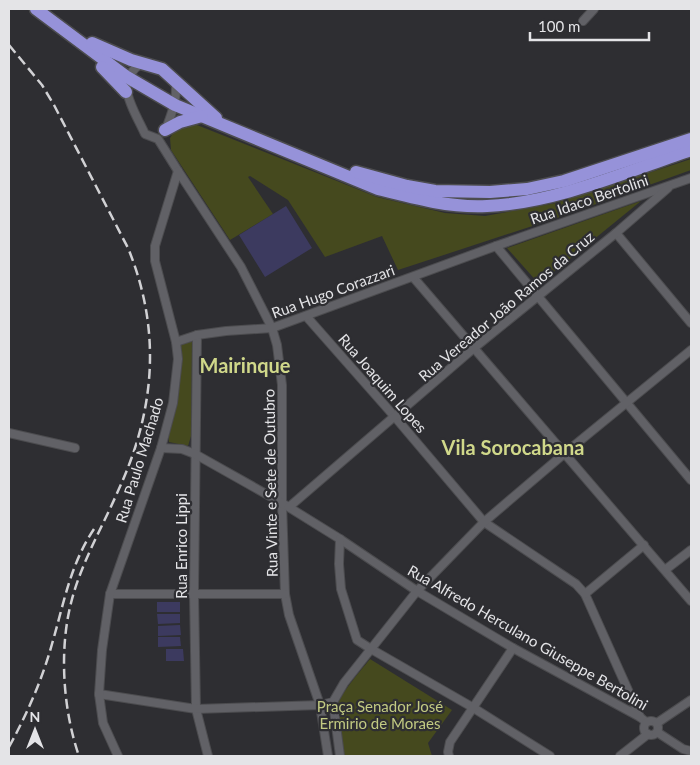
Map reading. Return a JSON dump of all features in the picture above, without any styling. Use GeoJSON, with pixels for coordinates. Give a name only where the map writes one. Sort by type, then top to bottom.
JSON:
{"type":"FeatureCollection","features":[{"type":"Feature","properties":{"kind":"highway"},"geometry":{"type":"LineString","coordinates":[[36,9],[127,77],[175,105],[378,189],[412,198],[448,204],[485,206],[519,204],[552,197],[691,150]]}},
{"type":"Feature","properties":{"kind":"highway"},"geometry":{"type":"LineString","coordinates":[[63,28],[108,52],[162,69],[221,123]]}},
{"type":"Feature","properties":{"kind":"highway"},"geometry":{"type":"LineString","coordinates":[[63,28],[126,92]]}},
{"type":"Feature","properties":{"kind":"highway"},"geometry":{"type":"LineString","coordinates":[[162,134],[180,122],[202,116]]}},
{"type":"Feature","properties":{"kind":"highway"},"geometry":{"type":"LineString","coordinates":[[307,159],[406,186],[435,191],[490,192],[527,189],[564,181],[691,139]]}},
{"type":"Feature","properties":{"kind":"street"},"geometry":{"type":"LineString","coordinates":[[583,22],[594,9]]}},
{"type":"Feature","properties":{"kind":"street"},"geometry":{"type":"LineString","coordinates":[[126,92],[127,77],[133,68],[142,63]]}},
{"type":"Feature","properties":{"kind":"street"},"geometry":{"type":"LineString","coordinates":[[162,134],[175,105],[177,96],[176,82]]}},
{"type":"Feature","properties":{"kind":"street","name":"Rua Vinte e Sete de Outubro"},"geometry":{"type":"LineString","coordinates":[[126,92],[145,134],[162,134],[178,171],[241,267],[272,328],[277,345],[282,385],[285,594],[289,615],[320,705],[328,756]]}},
{"type":"Feature","properties":{"kind":"street","name":"Rua Paulo Machado"},"geometry":{"type":"LineString","coordinates":[[118,756],[104,722],[99,694],[102,650],[110,594],[161,448],[173,403],[178,359],[176,342],[155,261],[155,246],[178,171]]}},
{"type":"Feature","properties":{"kind":"street","name":"Rua Idaco Bertolini"},"geometry":{"type":"LineString","coordinates":[[496,246],[690,180]]}},
{"type":"Feature","properties":{"kind":"street","name":"Rua Vereador João Ramos da Cruz"},"geometry":{"type":"LineString","coordinates":[[285,505],[395,417],[474,348],[672,185]]}},
{"type":"Feature","properties":{"kind":"street"},"geometry":{"type":"LineString","coordinates":[[616,233],[691,323]]}},
{"type":"Feature","properties":{"kind":"street"},"geometry":{"type":"LineString","coordinates":[[496,246],[691,480]]}},
{"type":"Feature","properties":{"kind":"street","name":"Rua Hugo Corazzari"},"geometry":{"type":"LineString","coordinates":[[176,342],[197,335],[272,328],[496,246]]}},
{"type":"Feature","properties":{"kind":"street"},"geometry":{"type":"LineString","coordinates":[[413,276],[691,600]]}},
{"type":"Feature","properties":{"kind":"street","name":"Rua Joaquim Lopes"},"geometry":{"type":"LineString","coordinates":[[306,316],[484,522],[576,584],[586,594],[643,720]]}},
{"type":"Feature","properties":{"kind":"street","name":"Rua Enrico Lippi"},"geometry":{"type":"LineString","coordinates":[[197,335],[194,593],[196,709],[208,756]]}},
{"type":"Feature","properties":{"kind":"street"},"geometry":{"type":"LineString","coordinates":[[340,756],[333,702],[370,649],[417,591],[484,522],[691,350]]}},
{"type":"Feature","properties":{"kind":"street"},"geometry":{"type":"LineString","coordinates":[[9,433],[75,448]]}},
{"type":"Feature","properties":{"kind":"street","name":"Rua Alfredo Herculano Giuseppe Bertolini"},"geometry":{"type":"LineString","coordinates":[[161,448],[182,448],[195,454],[285,505],[340,539],[417,591],[513,648],[643,720]]}},
{"type":"Feature","properties":{"kind":"street"},"geometry":{"type":"LineString","coordinates":[[340,539],[341,589],[357,640],[472,707],[550,756]]}},
{"type":"Feature","properties":{"kind":"street"},"geometry":{"type":"LineString","coordinates":[[586,594],[644,545]]}},
{"type":"Feature","properties":{"kind":"street"},"geometry":{"type":"LineString","coordinates":[[665,570],[691,550]]}},
{"type":"Feature","properties":{"kind":"street"},"geometry":{"type":"LineString","coordinates":[[110,594],[285,594]]}},
{"type":"Feature","properties":{"kind":"street"},"geometry":{"type":"LineString","coordinates":[[449,756],[450,742],[513,648]]}},
{"type":"Feature","properties":{"kind":"street"},"geometry":{"type":"LineString","coordinates":[[99,694],[196,709],[320,705],[333,702]]}},
{"type":"Feature","properties":{"kind":"street"},"geometry":{"type":"LineString","coordinates":[[657,723],[691,700]]}},
{"type":"Feature","properties":{"kind":"street"},"geometry":{"type":"LineString","coordinates":[[648,734],[644,728],[643,720],[651,720],[657,723]]}},
{"type":"Feature","properties":{"kind":"street"},"geometry":{"type":"LineString","coordinates":[[657,723],[657,732]]}},
{"type":"Feature","properties":{"kind":"street"},"geometry":{"type":"LineString","coordinates":[[620,756],[648,734],[652,735],[657,732]]}},
{"type":"Feature","properties":{"kind":"street"},"geometry":{"type":"LineString","coordinates":[[657,732],[683,750],[691,751]]}},
{"type":"Feature","properties":{"kind":"green space"},"geometry":{"type":"Polygon","coordinates":[[[192,123],[377,197],[445,213],[485,216],[556,203],[691,159],[691,170],[557,218],[398,270],[382,236],[325,257],[288,200],[250,176],[248,177],[273,214],[230,240],[171,150],[170,138],[176,128],[192,123]]]}},
{"type":"Feature","properties":{"kind":"green space"},"geometry":{"type":"Polygon","coordinates":[[[641,201],[539,284],[507,248],[641,201]]]}},
{"type":"Feature","properties":{"kind":"green space"},"geometry":{"type":"Polygon","coordinates":[[[192,341],[191,436],[188,446],[169,442],[168,433],[180,343],[192,341]]]}},
{"type":"Feature","properties":{"kind":"green space","name":"Praça Senador José Ermirio de Moraes"},"geometry":{"type":"Polygon","coordinates":[[[370,659],[452,710],[428,743],[432,756],[344,756],[338,724],[338,705],[347,688],[370,659]]]}},
{"type":"Feature","properties":{"kind":"building"},"geometry":{"type":"Polygon","coordinates":[[[286,206],[312,248],[265,277],[239,235],[286,206]]]}},
{"type":"Feature","properties":{"kind":"building"},"geometry":{"type":"Polygon","coordinates":[[[157,602],[180,602],[180,612],[157,612],[157,602]]]}},
{"type":"Feature","properties":{"kind":"building"},"geometry":{"type":"Polygon","coordinates":[[[157,614],[180,614],[180,623],[158,624],[157,614]]]}},
{"type":"Feature","properties":{"kind":"building"},"geometry":{"type":"Polygon","coordinates":[[[180,625],[181,635],[158,636],[158,626],[180,625]]]}},
{"type":"Feature","properties":{"kind":"building"},"geometry":{"type":"Polygon","coordinates":[[[158,637],[180,637],[181,646],[158,647],[158,637]]]}},
{"type":"Feature","properties":{"kind":"building"},"geometry":{"type":"Polygon","coordinates":[[[166,649],[183,649],[184,661],[166,661],[166,649]]]}},
{"type":"Feature","properties":{"kind":"railway"},"geometry":{"type":"LineString","coordinates":[[9,45],[42,85],[54,105],[128,248],[139,279],[150,340],[150,371],[140,431],[118,491],[80,574],[67,621],[64,680],[69,719],[79,756]]}},
{"type":"Feature","properties":{"kind":"railway"},"geometry":{"type":"LineString","coordinates":[[9,747],[39,684],[73,570],[94,529]]}},
{"type":"Feature","properties":{"kind":"district","name":"Mairinque"},"geometry":{"type":"Point","coordinates":[245,365]}},
{"type":"Feature","properties":{"kind":"district","name":"Vila Sorocabana"},"geometry":{"type":"Point","coordinates":[513,447]}}]}
